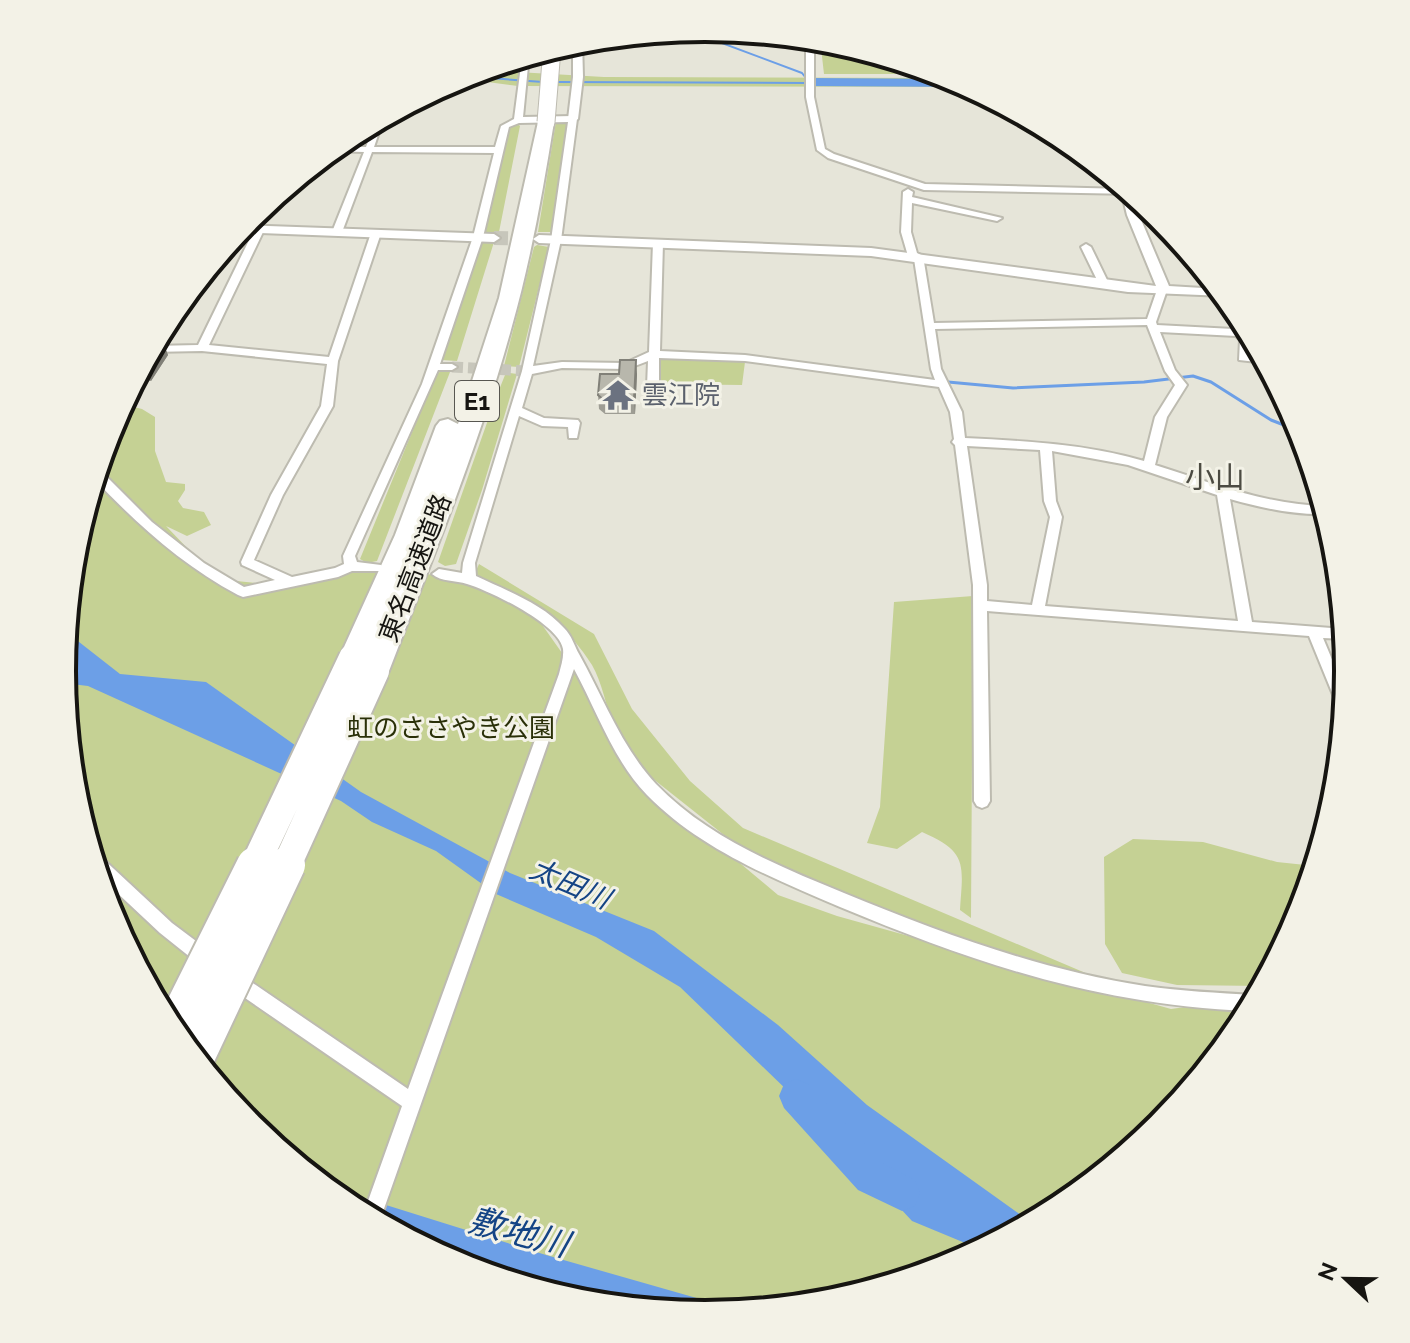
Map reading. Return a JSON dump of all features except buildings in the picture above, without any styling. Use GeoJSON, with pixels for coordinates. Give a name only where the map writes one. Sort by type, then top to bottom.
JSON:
{"type":"FeatureCollection","features":[{"type":"Feature","properties":{"kind":"highway","name":"東名高速道路"},"geometry":{"type":"LineString","coordinates":[[532,121],[549,62]]}},
{"type":"Feature","properties":{"kind":"highway","name":"東名高速道路"},"geometry":{"type":"LineString","coordinates":[[179,1017],[285,805],[364,664],[429,534],[493,355],[528,222],[535,65]]}},
{"type":"Feature","properties":{"kind":"highway","name":"東名高速道路"},"geometry":{"type":"LineString","coordinates":[[201,1048],[313,811],[364,664]]}},
{"type":"Feature","properties":{"kind":"street"},"geometry":{"type":"LineString","coordinates":[[810,51],[810,97],[821,150],[924,187],[1111,191]]}},
{"type":"Feature","properties":{"kind":"street"},"geometry":{"type":"LineString","coordinates":[[469,579],[469,563],[527,371],[556,240],[578,81],[578,55]]}},
{"type":"Feature","properties":{"kind":"street"},"geometry":{"type":"LineString","coordinates":[[525,68],[524,80],[532,121]]}},
{"type":"Feature","properties":{"kind":"street"},"geometry":{"type":"LineString","coordinates":[[351,566],[349,556],[434,367],[478,237],[505,126],[573,119]]}},
{"type":"Feature","properties":{"kind":"street"},"geometry":{"type":"LineString","coordinates":[[337,232],[374,136]]}},
{"type":"Feature","properties":{"kind":"street"},"geometry":{"type":"LineString","coordinates":[[354,149],[500,150]]}},
{"type":"Feature","properties":{"kind":"street"},"geometry":{"type":"LineString","coordinates":[[908,180],[906,232],[915,256],[941,384],[956,412],[983,606],[982,801]]}},
{"type":"Feature","properties":{"kind":"street"},"geometry":{"type":"LineString","coordinates":[[908,199],[997,218]]}},
{"type":"Feature","properties":{"kind":"street"},"geometry":{"type":"LineString","coordinates":[[1132,209],[1163,290],[1152,325],[1170,371],[1181,385],[1161,417],[1149,466]]}},
{"type":"Feature","properties":{"kind":"street"},"geometry":{"type":"LineString","coordinates":[[202,348],[259,230],[494,238]]}},
{"type":"Feature","properties":{"kind":"street"},"geometry":{"type":"LineString","coordinates":[[291,582],[247,562],[277,495],[327,406],[333,361],[376,233]]}},
{"type":"Feature","properties":{"kind":"street"},"geometry":{"type":"LineString","coordinates":[[539,239],[832,249],[915,256],[1104,284],[1207,292]]}},
{"type":"Feature","properties":{"kind":"street"},"geometry":{"type":"LineString","coordinates":[[653,387],[658,243]]}},
{"type":"Feature","properties":{"kind":"street"},"geometry":{"type":"LineString","coordinates":[[1086,247],[1104,284]]}},
{"type":"Feature","properties":{"kind":"street"},"geometry":{"type":"LineString","coordinates":[[929,326],[1152,325],[1235,333]]}},
{"type":"Feature","properties":{"kind":"street"},"geometry":{"type":"LineString","coordinates":[[165,349],[202,348],[333,361]]}},
{"type":"Feature","properties":{"kind":"street"},"geometry":{"type":"LineString","coordinates":[[527,371],[562,365],[627,366],[654,354],[745,358],[941,384]]}},
{"type":"Feature","properties":{"kind":"street"},"geometry":{"type":"LineString","coordinates":[[434,367],[452,367]]}},
{"type":"Feature","properties":{"kind":"street"},"geometry":{"type":"LineString","coordinates":[[515,409],[542,422],[574,423],[573,435]]}},
{"type":"Feature","properties":{"kind":"street"},"geometry":{"type":"LineString","coordinates":[[958,442],[1085,451],[1149,466],[1223,494],[1313,510]]}},
{"type":"Feature","properties":{"kind":"street"},"geometry":{"type":"LineString","coordinates":[[1038,610],[1056,517],[1050,501],[1046,447]]}},
{"type":"Feature","properties":{"kind":"street"},"geometry":{"type":"LineString","coordinates":[[105,482],[150,529],[186,560],[243,592],[338,572],[351,566],[376,568]]}},
{"type":"Feature","properties":{"kind":"street"},"geometry":{"type":"LineString","coordinates":[[1223,494],[1246,626]]}},
{"type":"Feature","properties":{"kind":"street"},"geometry":{"type":"LineString","coordinates":[[439,574],[469,579],[533,612],[568,642],[625,756],[651,789],[688,820],[789,878],[954,945],[1096,986],[1154,996],[1240,1002]]}},
{"type":"Feature","properties":{"kind":"street"},"geometry":{"type":"LineString","coordinates":[[983,606],[1333,633]]}},
{"type":"Feature","properties":{"kind":"street"},"geometry":{"type":"LineString","coordinates":[[1314,632],[1334,680]]}},
{"type":"Feature","properties":{"kind":"street"},"geometry":{"type":"LineString","coordinates":[[375,1208],[566,674],[571,652]]}},
{"type":"Feature","properties":{"kind":"street"},"geometry":{"type":"LineString","coordinates":[[109,875],[178,938],[274,1010],[413,1103]]}},
{"type":"Feature","properties":{"kind":"green space"},"geometry":{"type":"Polygon","coordinates":[[[822,53],[904,74],[824,74],[822,53]]]}},
{"type":"Feature","properties":{"kind":"green space"},"geometry":{"type":"Polygon","coordinates":[[[513,72],[604,77],[915,78],[938,87],[518,86],[485,82],[513,72]]]}},
{"type":"Feature","properties":{"kind":"green space"},"geometry":{"type":"Polygon","coordinates":[[[556,121],[568,124],[568,136],[551,232],[538,232],[556,121]]]}},
{"type":"Feature","properties":{"kind":"green space"},"geometry":{"type":"Polygon","coordinates":[[[518,124],[499,232],[485,232],[507,127],[518,124]]]}},
{"type":"Feature","properties":{"kind":"green space"},"geometry":{"type":"Polygon","coordinates":[[[482,240],[494,242],[457,361],[442,360],[482,240]]]}},
{"type":"Feature","properties":{"kind":"green space"},"geometry":{"type":"Polygon","coordinates":[[[534,247],[549,247],[519,367],[504,366],[534,247]]]}},
{"type":"Feature","properties":{"kind":"green space"},"geometry":{"type":"Polygon","coordinates":[[[661,358],[745,362],[742,385],[658,384],[661,358]]]}},
{"type":"Feature","properties":{"kind":"green space"},"geometry":{"type":"Polygon","coordinates":[[[443,370],[450,372],[377,561],[367,563],[360,559],[426,398],[438,373],[443,370]]]}},
{"type":"Feature","properties":{"kind":"green space"},"geometry":{"type":"Polygon","coordinates":[[[517,374],[482,490],[456,564],[445,566],[438,562],[495,400],[505,375],[517,374]]]}},
{"type":"Feature","properties":{"kind":"green space","name":"虹のささやき公園"},"geometry":{"type":"Polygon","coordinates":[[[134,407],[155,417],[155,451],[166,482],[185,484],[178,501],[183,508],[204,512],[211,525],[187,536],[166,526],[217,579],[274,585],[351,566],[463,578],[533,612],[613,725],[592,665],[580,648],[540,610],[508,593],[472,580],[479,564],[594,634],[632,709],[690,781],[743,828],[1095,977],[977,952],[753,858],[652,778],[673,807],[778,895],[837,916],[1171,1009],[1242,999],[1178,1087],[1120,1145],[1088,1171],[1020,1217],[983,1236],[907,1268],[868,1280],[787,1296],[746,1300],[664,1300],[623,1296],[542,1280],[503,1268],[390,1217],[355,1195],[290,1145],[232,1087],[206,1055],[160,986],[140,950],[109,874],[97,834],[81,754],[77,713],[77,630],[81,589],[97,509],[134,407]]]}},
{"type":"Feature","properties":{"kind":"green space"},"geometry":{"type":"Polygon","coordinates":[[[973,596],[971,918],[960,910],[961,870],[955,853],[948,846],[922,832],[897,849],[867,843],[880,807],[894,602],[973,596]]]}},
{"type":"Feature","properties":{"kind":"green space"},"geometry":{"type":"Polygon","coordinates":[[[1133,839],[1203,842],[1277,862],[1304,865],[1287,912],[1250,986],[1177,985],[1122,973],[1105,944],[1104,857],[1133,839]]]}},
{"type":"Feature","properties":{"kind":"water"},"geometry":{"type":"Polygon","coordinates":[[[77,640],[120,674],[206,682],[361,792],[510,873],[654,931],[778,1025],[867,1105],[1022,1216],[967,1244],[912,1221],[820,1122],[680,987],[596,937],[496,894],[436,851],[372,822],[341,801],[88,686],[76,685],[77,640]]]}},
{"type":"Feature","properties":{"kind":"water"},"geometry":{"type":"Polygon","coordinates":[[[356,1196],[707,1301],[623,1296],[542,1280],[464,1253],[390,1217],[356,1196]]]}},
{"type":"Feature","properties":{"kind":"waterway"},"geometry":{"type":"LineString","coordinates":[[720,42],[802,73],[809,82]]}},
{"type":"Feature","properties":{"kind":"waterway"},"geometry":{"type":"LineString","coordinates":[[494,78],[543,82]]}},
{"type":"Feature","properties":{"kind":"waterway"},"geometry":{"type":"LineString","coordinates":[[556,82],[810,83]]}},
{"type":"Feature","properties":{"kind":"waterway"},"geometry":{"type":"LineString","coordinates":[[810,83],[930,84]]}},
{"type":"Feature","properties":{"kind":"waterway"},"geometry":{"type":"LineString","coordinates":[[948,382],[1013,388],[1144,382],[1193,376],[1211,382],[1284,425]]}},
{"type":"Feature","properties":{"kind":"waterway","name":"太田川"},"geometry":{"type":"LineString","coordinates":[[796,1096],[871,1177],[902,1193]]}},
{"type":"Feature","properties":{"kind":"tunnel"},"geometry":{"type":"LineString","coordinates":[[494,238],[535,239]]}},
{"type":"Feature","properties":{"kind":"tunnel"},"geometry":{"type":"LineString","coordinates":[[452,367],[527,371]]}},
{"type":"Feature","properties":{"kind":"place","name":"雲江院"},"geometry":{"type":"Point","coordinates":[618,395]}},
{"type":"Feature","properties":{"kind":"district","name":"小山"},"geometry":{"type":"Point","coordinates":[1215,477]}},
{"type":"Feature","properties":{"kind":"water label","name":"敷地川"},"geometry":{"type":"Point","coordinates":[519,1232]}}]}
